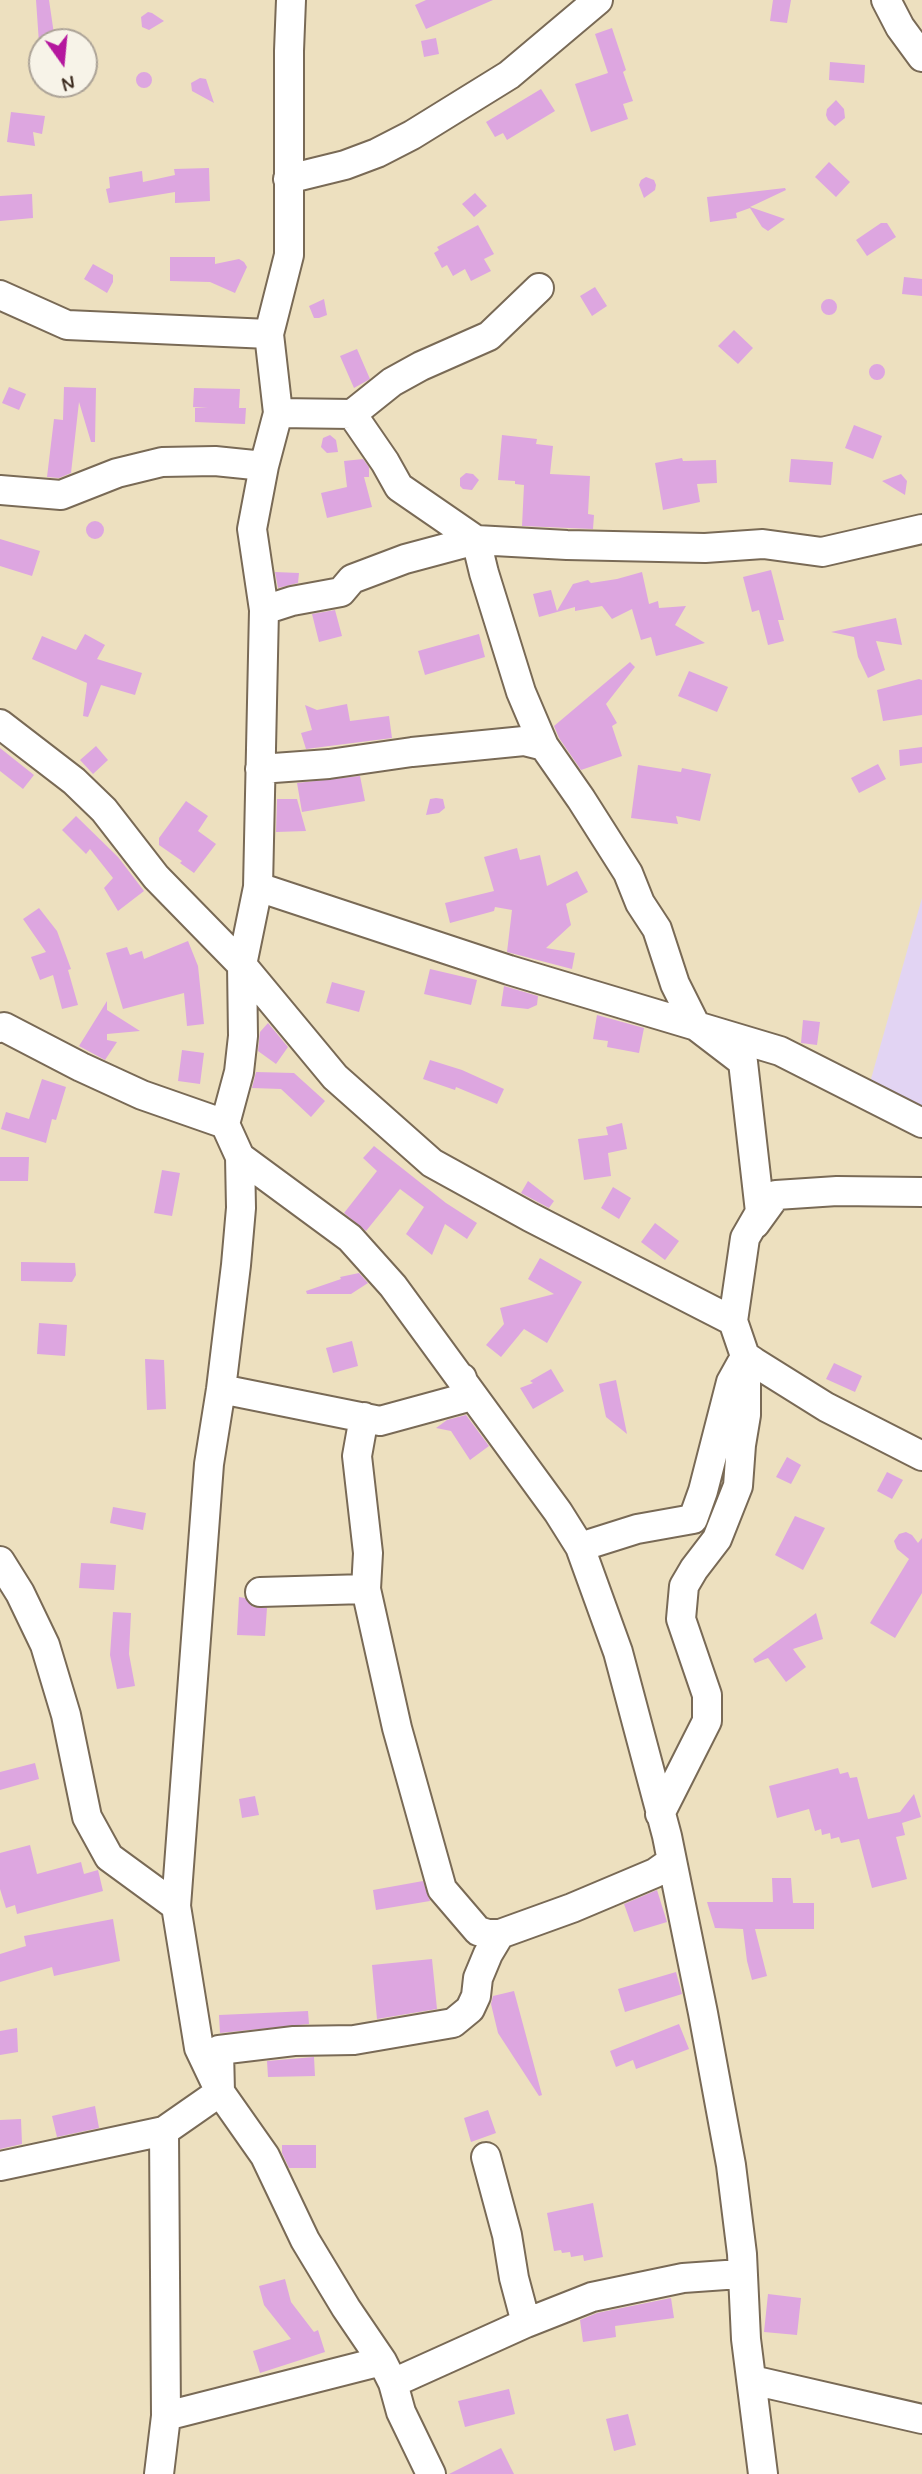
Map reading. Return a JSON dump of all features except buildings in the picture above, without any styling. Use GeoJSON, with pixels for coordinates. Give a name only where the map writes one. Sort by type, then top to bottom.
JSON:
{"type":"FeatureCollection","features":[{"type":"Feature","properties":{"kind":"street"},"geometry":{"type":"LineString","coordinates":[[291,0],[289,255],[269,334],[278,413],[252,529],[264,610],[258,887],[242,965],[243,1036],[239,1072],[225,1124],[240,1157],[241,1208],[221,1389],[209,1464],[176,1906],[199,2048],[220,2092],[265,2157],[305,2240],[387,2372],[401,2412],[431,2474]]}},
{"type":"Feature","properties":{"kind":"street"},"geometry":{"type":"LineString","coordinates":[[288,179],[377,153],[412,135],[509,75],[597,0]]}},
{"type":"Feature","properties":{"kind":"street"},"geometry":{"type":"LineString","coordinates":[[886,0],[900,27],[922,57]]}},
{"type":"Feature","properties":{"kind":"street"},"geometry":{"type":"LineString","coordinates":[[278,413],[352,414],[392,382],[489,336],[539,288]]}},
{"type":"Feature","properties":{"kind":"street"},"geometry":{"type":"LineString","coordinates":[[0,295],[67,325],[269,334]]}},
{"type":"Feature","properties":{"kind":"street"},"geometry":{"type":"LineString","coordinates":[[352,414],[399,487],[476,540],[521,692],[544,746],[628,873],[640,903],[657,929],[675,984],[696,1026],[743,1062],[760,1212],[745,1238],[733,1321],[750,1359],[826,1407],[922,1456]]}},
{"type":"Feature","properties":{"kind":"street"},"geometry":{"type":"LineString","coordinates":[[0,490],[61,495],[117,473],[162,462],[215,461],[264,466]]}},
{"type":"Feature","properties":{"kind":"street"},"geometry":{"type":"LineString","coordinates":[[264,610],[292,601],[341,592],[352,579],[405,559],[476,540],[705,548],[763,544],[822,552],[922,529]]}},
{"type":"Feature","properties":{"kind":"street"},"geometry":{"type":"LineString","coordinates":[[0,724],[74,781],[104,810],[156,877],[242,965],[335,1077],[432,1163],[530,1217],[733,1321]]}},
{"type":"Feature","properties":{"kind":"street"},"geometry":{"type":"LineString","coordinates":[[260,769],[330,764],[412,752],[524,741],[544,746]]}},
{"type":"Feature","properties":{"kind":"street"},"geometry":{"type":"LineString","coordinates":[[258,887],[509,970],[780,1051],[922,1123]]}},
{"type":"Feature","properties":{"kind":"street"},"geometry":{"type":"LineString","coordinates":[[0,1028],[4,1027],[142,1095],[225,1124]]}},
{"type":"Feature","properties":{"kind":"street"},"geometry":{"type":"LineString","coordinates":[[240,1157],[350,1238],[393,1286],[558,1511],[580,1547],[618,1652],[672,1861],[655,1873],[572,1908],[500,1934],[478,1931],[442,1889],[397,1728],[366,1589],[368,1553],[357,1456],[364,1417]]}},
{"type":"Feature","properties":{"kind":"street"},"geometry":{"type":"LineString","coordinates":[[745,1238],[776,1195],[836,1191],[922,1192]]}},
{"type":"Feature","properties":{"kind":"street"},"geometry":{"type":"LineString","coordinates":[[580,1547],[637,1530],[693,1518],[704,1491],[731,1382],[750,1359]]}},
{"type":"Feature","properties":{"kind":"street"},"geometry":{"type":"LineString","coordinates":[[750,1359],[746,1378],[746,1415],[738,1486],[717,1539],[684,1586],[681,1619],[707,1695],[707,1721],[663,1825],[731,2165],[746,2339],[763,2474]]}},
{"type":"Feature","properties":{"kind":"street"},"geometry":{"type":"LineString","coordinates":[[221,1389],[380,1421],[468,1397],[461,1378]]}},
{"type":"Feature","properties":{"kind":"street"},"geometry":{"type":"LineString","coordinates":[[0,1561],[20,1593],[45,1646],[66,1715],[87,1817],[109,1857],[176,1906]]}},
{"type":"Feature","properties":{"kind":"street"},"geometry":{"type":"LineString","coordinates":[[260,1592],[366,1589]]}},
{"type":"Feature","properties":{"kind":"street"},"geometry":{"type":"LineString","coordinates":[[220,2092],[219,2050],[294,2041],[354,2040],[453,2022],[470,2009],[476,1996],[478,1978],[500,1934]]}},
{"type":"Feature","properties":{"kind":"street"},"geometry":{"type":"LineString","coordinates":[[0,2166],[163,2131],[220,2092]]}},
{"type":"Feature","properties":{"kind":"street"},"geometry":{"type":"LineString","coordinates":[[159,2474],[166,2416],[163,2131]]}},
{"type":"Feature","properties":{"kind":"street"},"geometry":{"type":"LineString","coordinates":[[485,2157],[507,2235],[514,2278],[526,2323]]}},
{"type":"Feature","properties":{"kind":"street"},"geometry":{"type":"LineString","coordinates":[[166,2416],[387,2372],[592,2297],[682,2278],[740,2274],[742,2271]]}},
{"type":"Feature","properties":{"kind":"street"},"geometry":{"type":"LineString","coordinates":[[752,2380],[922,2419]]}},
{"type":"Feature","properties":{"kind":"shaded area"},"geometry":{"type":"Polygon","coordinates":[[[922,898],[922,1113],[869,1086],[922,898]]]}}]}
